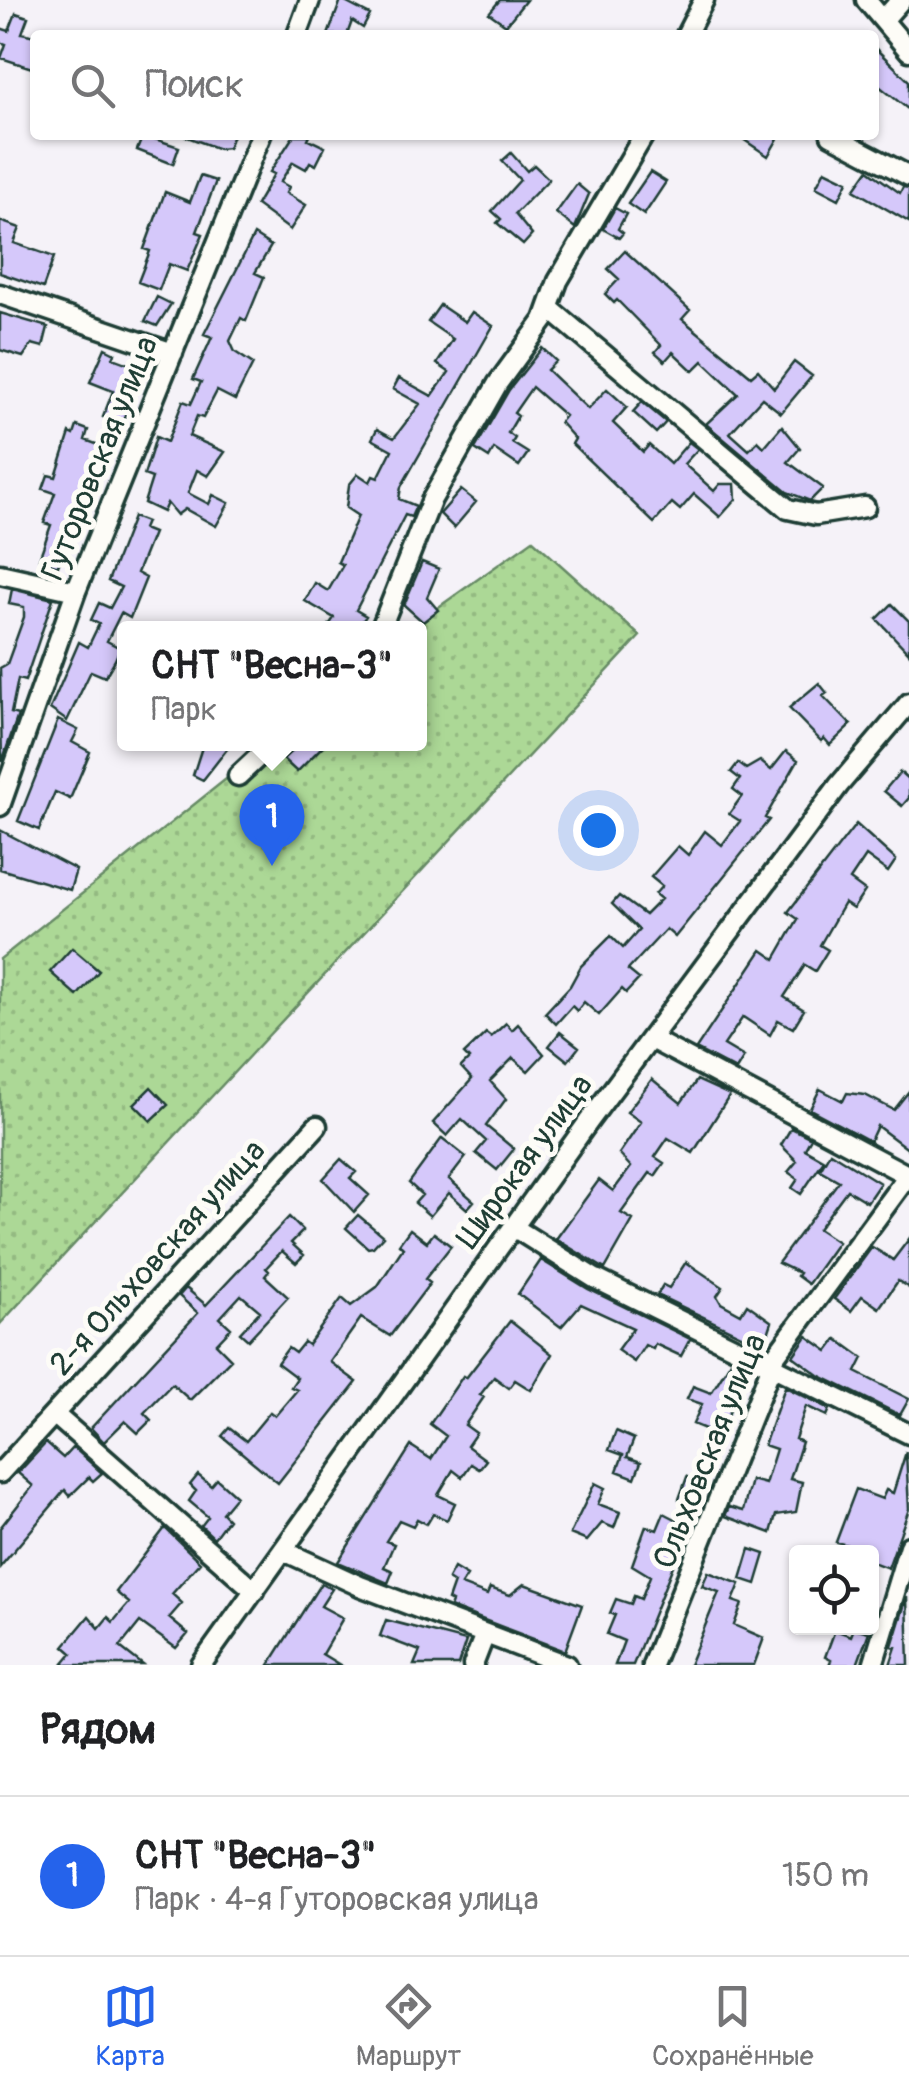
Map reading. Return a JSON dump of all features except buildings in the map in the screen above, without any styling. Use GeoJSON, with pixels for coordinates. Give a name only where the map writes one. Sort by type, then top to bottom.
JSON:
{"type":"FeatureCollection","features":[{"type":"Feature","properties":{"kind":"street"},"geometry":{"type":"LineString","coordinates":[[299,30],[310,0]]}},
{"type":"Feature","properties":{"kind":"street"},"geometry":{"type":"LineString","coordinates":[[689,30],[704,0]]}},
{"type":"Feature","properties":{"kind":"street"},"geometry":{"type":"LineString","coordinates":[[866,0],[885,18],[909,52]]}},
{"type":"Feature","properties":{"kind":"street"},"geometry":{"type":"LineString","coordinates":[[885,18],[901,0]]}},
{"type":"Feature","properties":{"kind":"street","name":"Гуторовская улица"},"geometry":{"type":"LineString","coordinates":[[0,806],[76,591],[259,140]]}},
{"type":"Feature","properties":{"kind":"street"},"geometry":{"type":"LineString","coordinates":[[384,621],[432,499],[498,383],[550,309],[558,282],[641,140]]}},
{"type":"Feature","properties":{"kind":"street"},"geometry":{"type":"LineString","coordinates":[[841,140],[909,176]]}},
{"type":"Feature","properties":{"kind":"street"},"geometry":{"type":"LineString","coordinates":[[0,294],[173,353]]}},
{"type":"Feature","properties":{"kind":"street"},"geometry":{"type":"LineString","coordinates":[[550,309],[788,508],[816,515],[865,507]]}},
{"type":"Feature","properties":{"kind":"street"},"geometry":{"type":"LineString","coordinates":[[0,574],[76,591]]}},
{"type":"Feature","properties":{"kind":"street","name":"Широкая улица"},"geometry":{"type":"LineString","coordinates":[[201,1665],[651,1039],[839,786],[909,703]]}},
{"type":"Feature","properties":{"kind":"street"},"geometry":{"type":"LineString","coordinates":[[238,776],[265,751]]}},
{"type":"Feature","properties":{"kind":"street"},"geometry":{"type":"LineString","coordinates":[[651,1039],[909,1175]]}},
{"type":"Feature","properties":{"kind":"street","name":"2-я Ольховская улица"},"geometry":{"type":"LineString","coordinates":[[0,1473],[316,1126]]}},
{"type":"Feature","properties":{"kind":"street","name":"Ольховская улица"},"geometry":{"type":"LineString","coordinates":[[652,1665],[771,1365],[851,1248],[909,1175]]}},
{"type":"Feature","properties":{"kind":"street"},"geometry":{"type":"LineString","coordinates":[[513,1227],[594,1278],[909,1434]]}},
{"type":"Feature","properties":{"kind":"street"},"geometry":{"type":"LineString","coordinates":[[54,1414],[255,1591]]}},
{"type":"Feature","properties":{"kind":"street"},"geometry":{"type":"LineString","coordinates":[[872,1665],[909,1546]]}},
{"type":"Feature","properties":{"kind":"street"},"geometry":{"type":"LineString","coordinates":[[284,1552],[566,1665]]}},
{"type":"Feature","properties":{"kind":"street"},"geometry":{"type":"LineString","coordinates":[[473,1665],[485,1634]]}},
{"type":"Feature","properties":{"kind":"green space"},"geometry":{"type":"Polygon","coordinates":[[[533,540],[640,636],[0,1324],[0,959],[261,751],[427,751],[427,621],[419,621],[533,540]]]}},
{"type":"Feature","properties":{"kind":"place","name":"СНТ \"Весна-3\""},"geometry":{"type":"Point","coordinates":[272,866]}}]}
